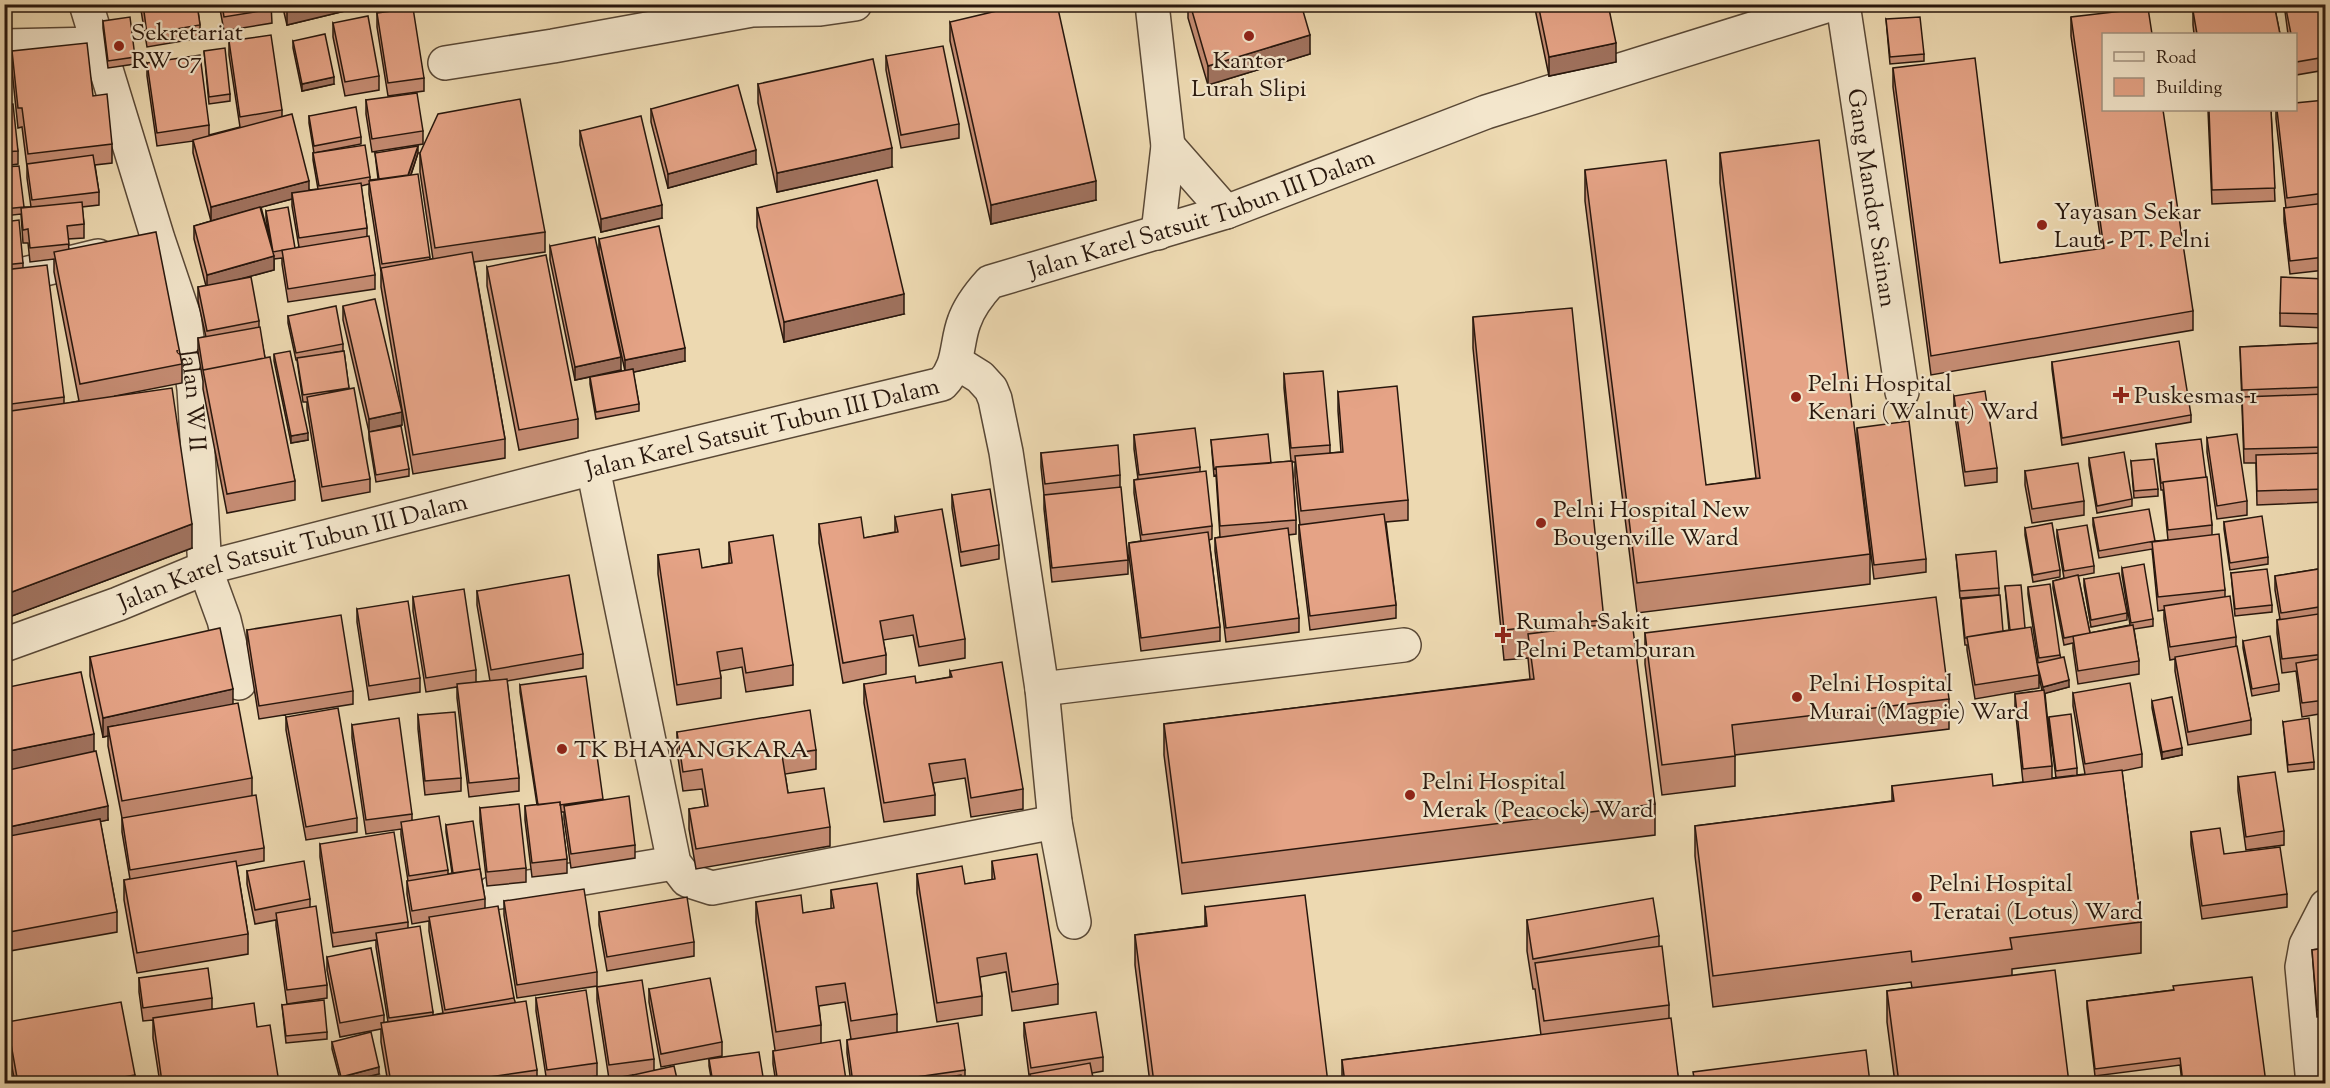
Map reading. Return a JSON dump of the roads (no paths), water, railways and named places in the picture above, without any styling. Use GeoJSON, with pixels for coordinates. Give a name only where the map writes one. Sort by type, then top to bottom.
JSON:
{"type":"FeatureCollection","features":[{"type":"Feature","properties":{"kind":"street","name":"Jalan W II"},"geometry":{"type":"LineString","coordinates":[[86,4],[184,316],[194,389],[205,568],[224,620],[239,683]]}},
{"type":"Feature","properties":{"kind":"street"},"geometry":{"type":"LineString","coordinates":[[445,63],[553,46],[752,7],[820,9],[855,4]]}},
{"type":"Feature","properties":{"kind":"street"},"geometry":{"type":"LineString","coordinates":[[1152,4],[1168,146],[1158,232]]}},
{"type":"Feature","properties":{"kind":"street","name":"Jalan Karel Satsuit Tubun III Dalam"},"geometry":{"type":"LineString","coordinates":[[4,645],[118,604],[205,568],[593,468],[942,384],[950,376],[956,362],[964,321],[980,292],[990,282],[1226,212],[1486,112],[1832,4]]}},
{"type":"Feature","properties":{"kind":"street","name":"Gang Mandor Sainan"},"geometry":{"type":"LineString","coordinates":[[1843,4],[1902,392]]}},
{"type":"Feature","properties":{"kind":"street"},"geometry":{"type":"LineString","coordinates":[[4,46],[97,44]]}},
{"type":"Feature","properties":{"kind":"street"},"geometry":{"type":"LineString","coordinates":[[1168,146],[1226,212]]}},
{"type":"Feature","properties":{"kind":"street"},"geometry":{"type":"LineString","coordinates":[[4,279],[50,270],[158,239]]}},
{"type":"Feature","properties":{"kind":"street"},"geometry":{"type":"LineString","coordinates":[[956,362],[980,377],[991,389],[995,399],[1006,452],[1042,689],[1055,822],[1074,922]]}},
{"type":"Feature","properties":{"kind":"street"},"geometry":{"type":"LineString","coordinates":[[593,468],[674,862],[687,880],[712,888],[1055,822]]}},
{"type":"Feature","properties":{"kind":"street"},"geometry":{"type":"LineString","coordinates":[[1042,689],[1404,645]]}},
{"type":"Feature","properties":{"kind":"street"},"geometry":{"type":"LineString","coordinates":[[493,893],[674,862]]}},
{"type":"Feature","properties":{"kind":"street"},"geometry":{"type":"LineString","coordinates":[[2313,1083],[2302,967],[2306,945],[2325,906]]}},
{"type":"Feature","properties":{"kind":"place","name":"Kantor Lurah Slipi"},"geometry":{"type":"Point","coordinates":[1249,36]}},
{"type":"Feature","properties":{"kind":"place","name":"Sekretariat RW 07"},"geometry":{"type":"Point","coordinates":[119,46]}},
{"type":"Feature","properties":{"kind":"place","name":"Yayasan Sekar Laut - PT. Pelni"},"geometry":{"type":"Point","coordinates":[2042,225]}},
{"type":"Feature","properties":{"kind":"place","name":"Puskesmas 1"},"geometry":{"type":"Point","coordinates":[2121,395]}},
{"type":"Feature","properties":{"kind":"place","name":"Pelni Hospital Kenari (Walnut) Ward"},"geometry":{"type":"Point","coordinates":[1796,397]}},
{"type":"Feature","properties":{"kind":"place","name":"Pelni Hospital New Bougenville Ward"},"geometry":{"type":"Point","coordinates":[1541,523]}},
{"type":"Feature","properties":{"kind":"place","name":"Rumah Sakit Pelni Petamburan"},"geometry":{"type":"Point","coordinates":[1503,635]}},
{"type":"Feature","properties":{"kind":"place","name":"Pelni Hospital Murai (Magpie) Ward"},"geometry":{"type":"Point","coordinates":[1797,697]}},
{"type":"Feature","properties":{"kind":"place","name":"TK BHAYANGKARA"},"geometry":{"type":"Point","coordinates":[562,749]}},
{"type":"Feature","properties":{"kind":"place","name":"Pelni Hospital Merak (Peacock) Ward"},"geometry":{"type":"Point","coordinates":[1410,795]}},
{"type":"Feature","properties":{"kind":"place","name":"Pelni Hospital Teratai (Lotus) Ward"},"geometry":{"type":"Point","coordinates":[1917,897]}}]}
